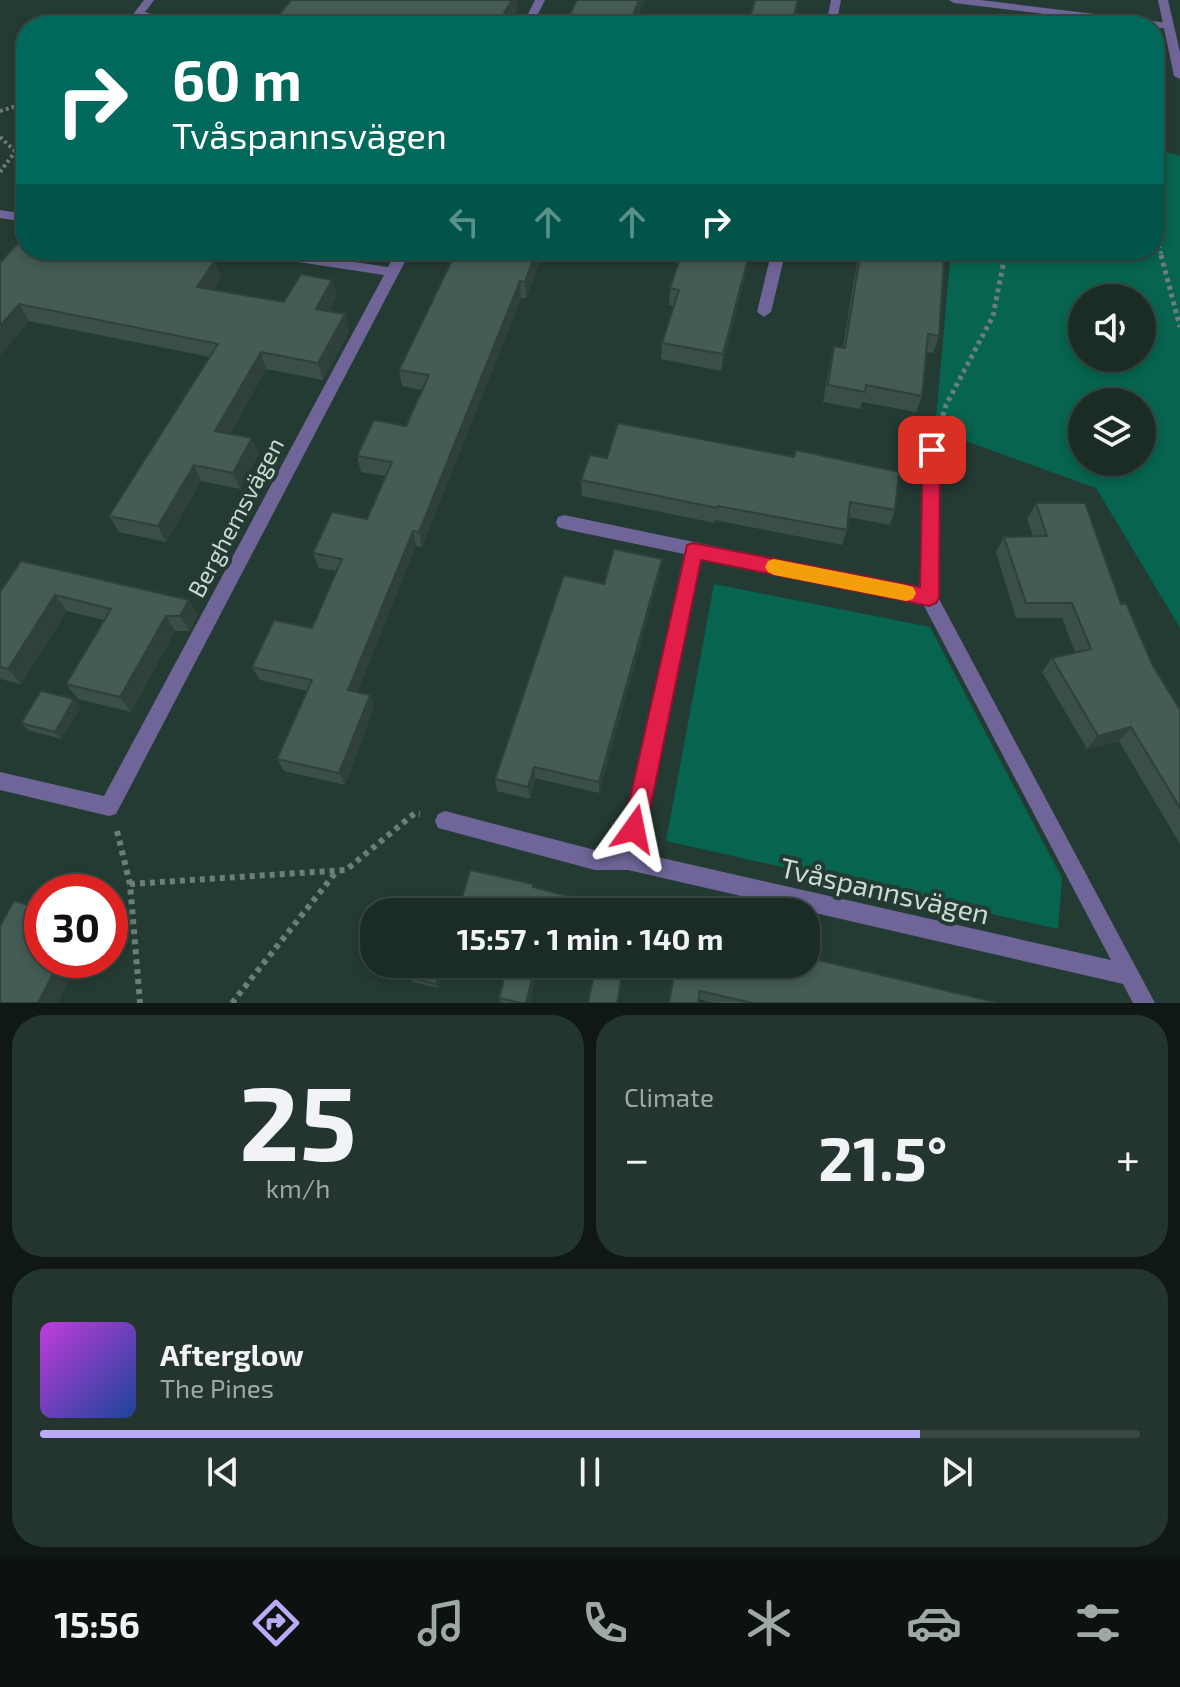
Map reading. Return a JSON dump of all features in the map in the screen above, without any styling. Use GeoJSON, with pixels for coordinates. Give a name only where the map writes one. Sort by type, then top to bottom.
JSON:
{"type":"FeatureCollection","features":[{"type":"Feature","properties":{"kind":"street"},"geometry":{"type":"LineString","coordinates":[[149,0],[139,13],[149,16]]}},
{"type":"Feature","properties":{"kind":"street"},"geometry":{"type":"LineString","coordinates":[[954,0],[1040,5],[1108,16]]}},
{"type":"Feature","properties":{"kind":"street"},"geometry":{"type":"LineString","coordinates":[[1163,0],[1180,76]]}},
{"type":"Feature","properties":{"kind":"street"},"geometry":{"type":"LineString","coordinates":[[1164,25],[1169,26]]}},
{"type":"Feature","properties":{"kind":"street"},"geometry":{"type":"LineString","coordinates":[[312,260],[392,272]]}},
{"type":"Feature","properties":{"kind":"street","name":"Berghemsvägen"},"geometry":{"type":"LineString","coordinates":[[109,807],[399,260]]}},
{"type":"Feature","properties":{"kind":"street"},"geometry":{"type":"LineString","coordinates":[[764,312],[777,260]]}},
{"type":"Feature","properties":{"kind":"street"},"geometry":{"type":"LineString","coordinates":[[932,450],[929,598],[1144,1003]]}},
{"type":"Feature","properties":{"kind":"street"},"geometry":{"type":"LineString","coordinates":[[564,522],[929,598]]}},
{"type":"Feature","properties":{"kind":"street"},"geometry":{"type":"LineString","coordinates":[[628,860],[693,550]]}},
{"type":"Feature","properties":{"kind":"street"},"geometry":{"type":"LineString","coordinates":[[0,781],[109,807]]}},
{"type":"Feature","properties":{"kind":"street","name":"Tvåspannsvägen"},"geometry":{"type":"LineString","coordinates":[[445,821],[595,860],[628,860],[1130,975]]}},
{"type":"Feature","properties":{"kind":"path"},"geometry":{"type":"LineString","coordinates":[[0,137],[16,152],[0,172]]}},
{"type":"Feature","properties":{"kind":"path"},"geometry":{"type":"LineString","coordinates":[[932,450],[946,405],[993,316],[1004,260]]}},
{"type":"Feature","properties":{"kind":"path"},"geometry":{"type":"LineString","coordinates":[[1162,260],[1180,327]]}},
{"type":"Feature","properties":{"kind":"path"},"geometry":{"type":"LineString","coordinates":[[109,807],[130,884],[140,1003]]}},
{"type":"Feature","properties":{"kind":"path"},"geometry":{"type":"LineString","coordinates":[[130,884],[346,870],[415,813],[445,821]]}},
{"type":"Feature","properties":{"kind":"path"},"geometry":{"type":"LineString","coordinates":[[232,1003],[337,871]]}},
{"type":"Feature","properties":{"kind":"green space"},"geometry":{"type":"Polygon","coordinates":[[[1164,152],[1180,156],[1180,628],[1096,488],[935,430],[950,260],[1164,260],[1164,152]]]}},
{"type":"Feature","properties":{"kind":"green space"},"geometry":{"type":"Polygon","coordinates":[[[714,584],[930,627],[1062,878],[1058,929],[666,841],[714,584]]]}},
{"type":"Feature","properties":{"kind":"building"},"geometry":{"type":"Polygon","coordinates":[[[291,0],[512,0],[502,16],[278,16],[291,0]]]}},
{"type":"Feature","properties":{"kind":"building"},"geometry":{"type":"Polygon","coordinates":[[[577,0],[639,0],[633,16],[569,16],[577,0]]]}},
{"type":"Feature","properties":{"kind":"building"},"geometry":{"type":"Polygon","coordinates":[[[755,0],[798,0],[794,16],[751,16],[755,0]]]}},
{"type":"Feature","properties":{"kind":"building"},"geometry":{"type":"Polygon","coordinates":[[[16,245],[16,260],[215,260],[197,287],[284,302],[301,274],[332,280],[316,309],[345,314],[318,363],[261,352],[215,431],[252,438],[233,473],[194,465],[158,526],[109,516],[218,344],[19,304],[0,326],[0,263],[16,245]]]}},
{"type":"Feature","properties":{"kind":"building"},"geometry":{"type":"Polygon","coordinates":[[[452,260],[533,260],[525,282],[520,281],[419,532],[413,531],[348,690],[370,695],[339,773],[277,759],[312,680],[252,667],[274,620],[312,628],[342,559],[313,553],[332,512],[367,519],[392,462],[357,456],[374,420],[406,426],[429,375],[399,370],[452,260]]]}},
{"type":"Feature","properties":{"kind":"building"},"geometry":{"type":"Polygon","coordinates":[[[680,260],[748,260],[723,354],[662,343],[679,290],[670,288],[680,260]]]}},
{"type":"Feature","properties":{"kind":"building"},"geometry":{"type":"Polygon","coordinates":[[[859,260],[944,260],[939,336],[928,334],[922,396],[866,385],[865,392],[828,385],[834,346],[845,348],[859,260]]]}},
{"type":"Feature","properties":{"kind":"building"},"geometry":{"type":"Polygon","coordinates":[[[618,423],[794,457],[796,450],[899,472],[895,510],[850,502],[847,530],[581,480],[590,455],[607,458],[618,423]]]}},
{"type":"Feature","properties":{"kind":"building"},"geometry":{"type":"Polygon","coordinates":[[[1036,503],[1085,503],[1121,604],[1126,603],[1152,664],[1180,710],[1180,808],[1131,727],[1098,736],[1052,658],[1091,649],[1072,603],[1026,603],[1004,537],[1047,536],[1036,503]]]}},
{"type":"Feature","properties":{"kind":"building"},"geometry":{"type":"Polygon","coordinates":[[[614,549],[662,559],[599,782],[534,767],[528,787],[495,779],[564,575],[604,584],[614,549]]]}},
{"type":"Feature","properties":{"kind":"building"},"geometry":{"type":"Polygon","coordinates":[[[21,561],[189,600],[180,616],[166,616],[120,697],[66,684],[111,609],[55,595],[8,669],[0,667],[0,592],[21,561]]]}},
{"type":"Feature","properties":{"kind":"building"},"geometry":{"type":"Polygon","coordinates":[[[41,691],[74,699],[55,732],[21,723],[41,691]]]}},
{"type":"Feature","properties":{"kind":"building"},"geometry":{"type":"Polygon","coordinates":[[[470,870],[533,884],[533,887],[575,898],[462,898],[470,870]]]}},
{"type":"Feature","properties":{"kind":"building"},"geometry":{"type":"Polygon","coordinates":[[[14,901],[24,904],[24,978],[51,978],[38,1003],[0,1003],[0,926],[14,901]]]}},
{"type":"Feature","properties":{"kind":"building"},"geometry":{"type":"Polygon","coordinates":[[[820,960],[998,1003],[752,1003],[700,991],[698,1003],[669,1003],[673,978],[820,978],[820,960]]]}},
{"type":"Feature","properties":{"kind":"building"},"geometry":{"type":"Polygon","coordinates":[[[414,978],[438,978],[436,984],[414,978]]]}},
{"type":"Feature","properties":{"kind":"building"},"geometry":{"type":"Polygon","coordinates":[[[504,978],[532,978],[526,1003],[499,998],[504,978]]]}},
{"type":"Feature","properties":{"kind":"building"},"geometry":{"type":"Polygon","coordinates":[[[593,978],[621,978],[617,1003],[588,1003],[593,978]]]}},
{"type":"Feature","properties":{"kind":"slow traffic"},"geometry":{"type":"LineString","coordinates":[[774,567],[906,593]]}},
{"type":"Feature","properties":{"kind":"route"},"geometry":{"type":"LineString","coordinates":[[634,829],[693,550],[929,598],[932,450]]}}]}
